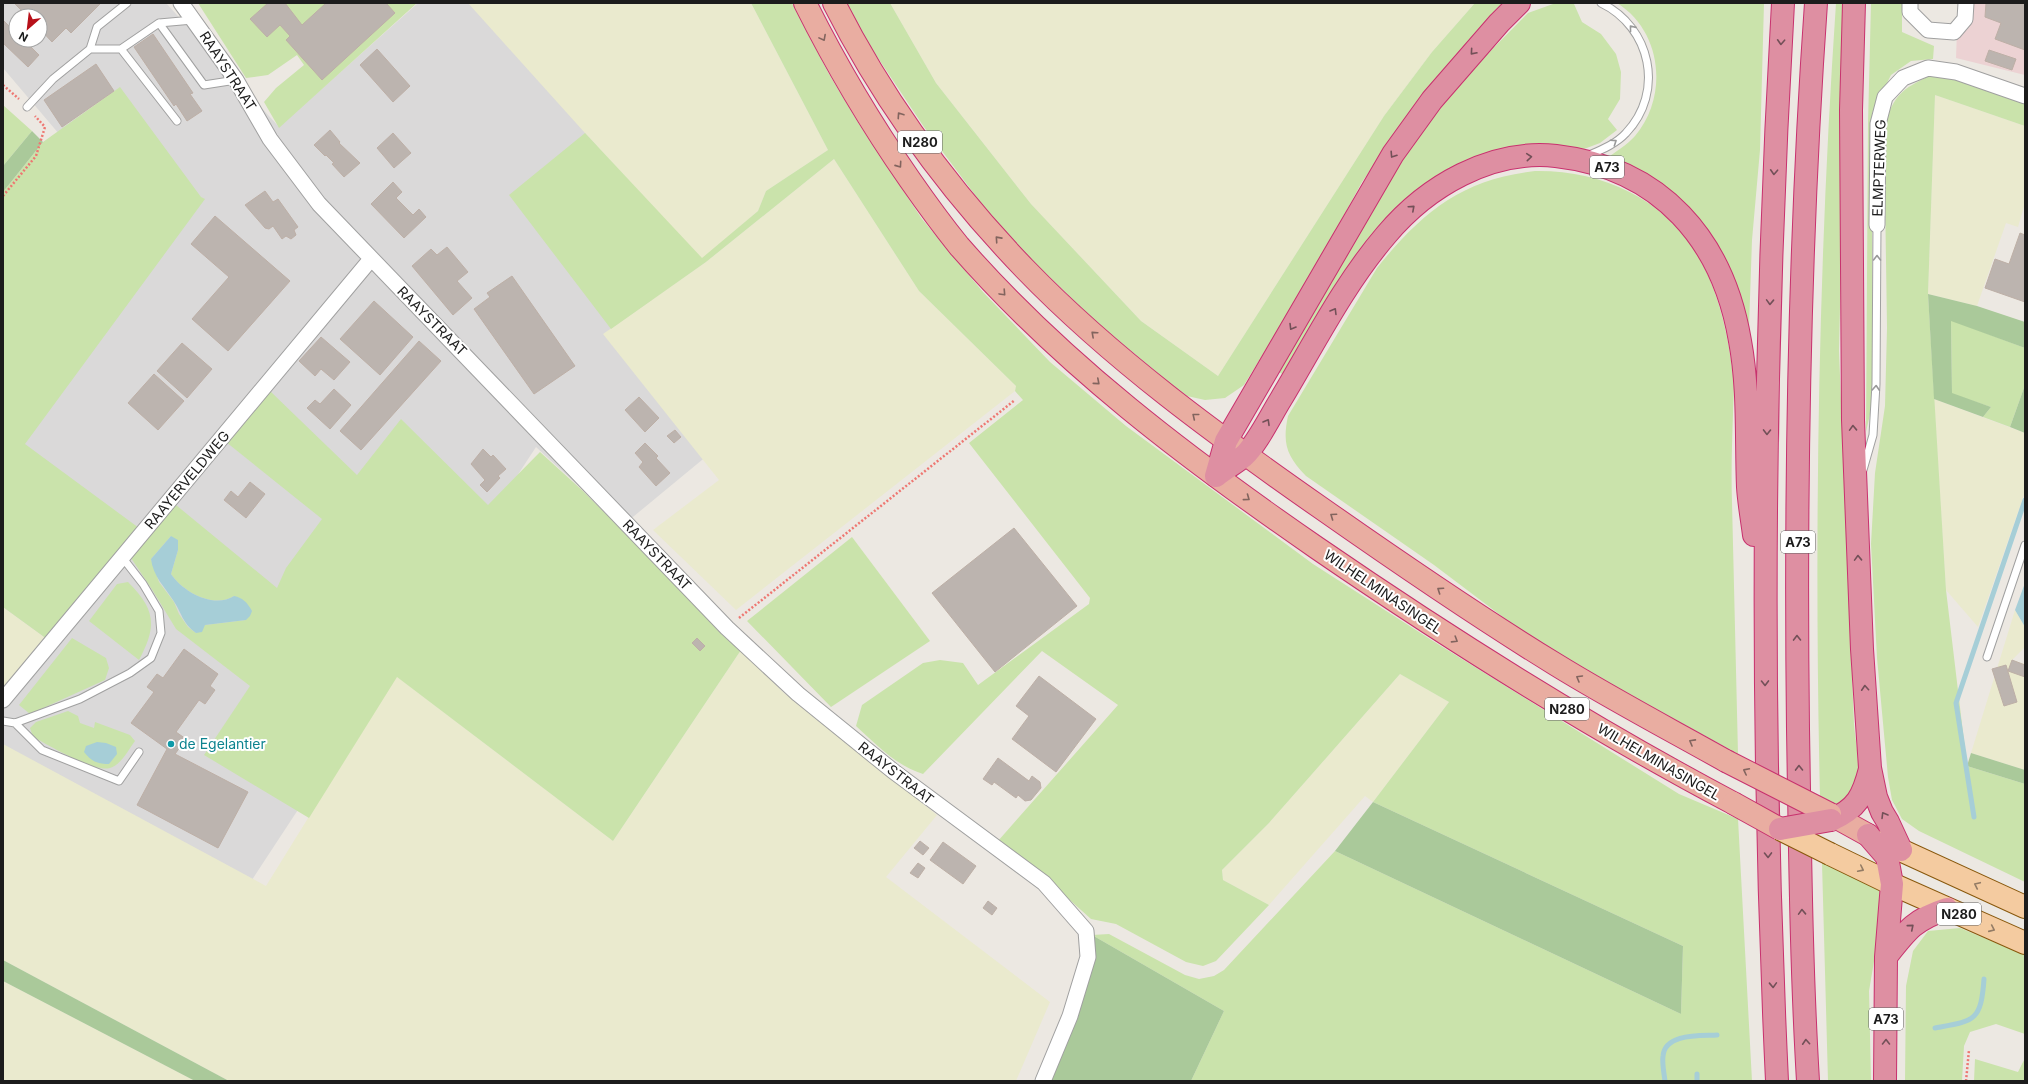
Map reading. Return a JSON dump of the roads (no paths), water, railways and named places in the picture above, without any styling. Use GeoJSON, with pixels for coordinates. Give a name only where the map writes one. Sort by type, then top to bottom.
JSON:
{"type":"FeatureCollection","features":[{"type":"Feature","properties":{"kind":"highway","name":"N280"},"geometry":{"type":"LineString","coordinates":[[805,3],[863,109],[890,152],[957,243],[1022,313],[1073,361],[1156,430],[1216,476]]}},
{"type":"Feature","properties":{"kind":"highway","name":"N280"},"geometry":{"type":"LineString","coordinates":[[834,3],[864,59],[914,135],[953,186],[996,237],[1043,287],[1099,338],[1226,441],[1400,563],[1497,628],[1611,697],[1726,761],[1868,835]]}},
{"type":"Feature","properties":{"kind":"highway"},"geometry":{"type":"LineString","coordinates":[[1216,476],[1226,441],[1393,154],[1432,100],[1499,23],[1519,3]]}},
{"type":"Feature","properties":{"kind":"highway","name":"A73"},"geometry":{"type":"LineString","coordinates":[[1777,1081],[1768,858],[1764,616],[1773,197],[1783,3]]}},
{"type":"Feature","properties":{"kind":"highway","name":"A73"},"geometry":{"type":"LineString","coordinates":[[1808,1081],[1804,1014],[1800,871],[1797,614],[1800,358],[1805,201],[1816,3]]}},
{"type":"Feature","properties":{"kind":"highway"},"geometry":{"type":"LineString","coordinates":[[1854,3],[1851,110],[1853,420],[1862,649],[1870,768],[1879,805],[1901,850]]}},
{"type":"Feature","properties":{"kind":"highway","name":"A73"},"geometry":{"type":"LineString","coordinates":[[1216,476],[1246,455],[1353,278],[1385,235],[1414,206],[1449,181],[1490,164],[1540,156],[1580,160],[1601,165],[1624,174],[1652,190],[1672,205],[1698,235],[1711,254],[1726,285],[1735,315],[1744,367],[1748,489],[1764,616]]}},
{"type":"Feature","properties":{"kind":"highway","name":"WILHELMINASINGEL"},"geometry":{"type":"LineString","coordinates":[[1216,476],[1423,620],[1541,694],[1727,800],[1780,828]]}},
{"type":"Feature","properties":{"kind":"highway"},"geometry":{"type":"LineString","coordinates":[[1780,828],[1832,817],[1852,809],[1866,785],[1870,768]]}},
{"type":"Feature","properties":{"kind":"highway"},"geometry":{"type":"LineString","coordinates":[[1868,835],[1887,858],[1892,884]]}},
{"type":"Feature","properties":{"kind":"highway","name":"A73"},"geometry":{"type":"LineString","coordinates":[[1886,1081],[1886,957],[1892,884]]}},
{"type":"Feature","properties":{"kind":"highway"},"geometry":{"type":"LineString","coordinates":[[1886,957],[1914,924],[1923,918],[1947,909]]}},
{"type":"Feature","properties":{"kind":"main road","name":"WILHELMINASINGEL"},"geometry":{"type":"LineString","coordinates":[[1780,828],[1892,884],[2025,943]]}},
{"type":"Feature","properties":{"kind":"main road","name":"N280"},"geometry":{"type":"LineString","coordinates":[[1868,835],[2025,907]]}},
{"type":"Feature","properties":{"kind":"street","name":"RAAYSTRAAT"},"geometry":{"type":"LineString","coordinates":[[181,3],[236,80],[270,139],[315,198],[371,259],[499,389],[727,628],[798,694],[893,772],[1044,883],[1086,931],[1088,957],[1070,1016],[1043,1081]]}},
{"type":"Feature","properties":{"kind":"street"},"geometry":{"type":"LineString","coordinates":[[1910,3],[1910,12],[1928,30],[1954,32],[1965,20],[1966,3]]}},
{"type":"Feature","properties":{"kind":"street","name":"ELMPTERWEG"},"geometry":{"type":"LineString","coordinates":[[1877,225],[1878,124],[1885,97],[1903,78],[1928,68],[1956,72],[2025,96]]}},
{"type":"Feature","properties":{"kind":"street","name":"RAAYERVELDWEG"},"geometry":{"type":"LineString","coordinates":[[3,700],[371,259]]}},
{"type":"Feature","properties":{"kind":"lane"},"geometry":{"type":"LineString","coordinates":[[27,107],[53,79],[90,49],[98,27],[127,3]]}},
{"type":"Feature","properties":{"kind":"lane"},"geometry":{"type":"LineString","coordinates":[[1580,160],[1608,147],[1627,132],[1640,112],[1647,92],[1647,62],[1640,39],[1621,16],[1601,3]]}},
{"type":"Feature","properties":{"kind":"lane"},"geometry":{"type":"LineString","coordinates":[[90,49],[122,49],[159,23],[194,20]]}},
{"type":"Feature","properties":{"kind":"lane"},"geometry":{"type":"LineString","coordinates":[[159,23],[204,85],[236,80]]}},
{"type":"Feature","properties":{"kind":"lane"},"geometry":{"type":"LineString","coordinates":[[122,49],[177,121]]}},
{"type":"Feature","properties":{"kind":"lane"},"geometry":{"type":"LineString","coordinates":[[1856,495],[1873,435],[1876,384],[1877,225]]}},
{"type":"Feature","properties":{"kind":"lane"},"geometry":{"type":"LineString","coordinates":[[1987,657],[2025,545]]}},
{"type":"Feature","properties":{"kind":"lane"},"geometry":{"type":"LineString","coordinates":[[15,724],[80,699],[130,673],[150,658],[161,633],[159,611],[143,584],[122,557]]}},
{"type":"Feature","properties":{"kind":"lane"},"geometry":{"type":"LineString","coordinates":[[3,721],[15,724],[42,750],[119,781],[139,752]]}},
{"type":"Feature","properties":{"kind":"water"},"geometry":{"type":"Polygon","coordinates":[[[171,536],[178,540],[178,550],[171,574],[176,581],[200,597],[217,601],[226,600],[234,596],[242,599],[252,611],[246,620],[205,625],[202,632],[196,633],[191,629],[159,581],[152,565],[151,559],[171,536]]]}},
{"type":"Feature","properties":{"kind":"water"},"geometry":{"type":"Polygon","coordinates":[[[2025,583],[2025,627],[2015,610],[2025,583]]]}},
{"type":"Feature","properties":{"kind":"water"},"geometry":{"type":"Polygon","coordinates":[[[97,742],[106,743],[116,747],[117,754],[109,764],[95,761],[89,758],[84,752],[86,746],[97,742]]]}},
{"type":"Feature","properties":{"kind":"waterway"},"geometry":{"type":"LineString","coordinates":[[1974,817],[1956,703],[2025,500]]}},
{"type":"Feature","properties":{"kind":"waterway"},"geometry":{"type":"LineString","coordinates":[[1935,1028],[1967,1021],[1973,1017],[1981,1004],[1984,979]]}},
{"type":"Feature","properties":{"kind":"waterway"},"geometry":{"type":"LineString","coordinates":[[1665,1081],[1663,1056],[1665,1049],[1670,1043],[1685,1037],[1717,1035]]}},
{"type":"Feature","properties":{"kind":"waterway"},"geometry":{"type":"LineString","coordinates":[[1697,1074],[1697,1081]]}},
{"type":"Feature","properties":{"kind":"place","name":"de Egelantier"},"geometry":{"type":"Point","coordinates":[171,744]}}]}
